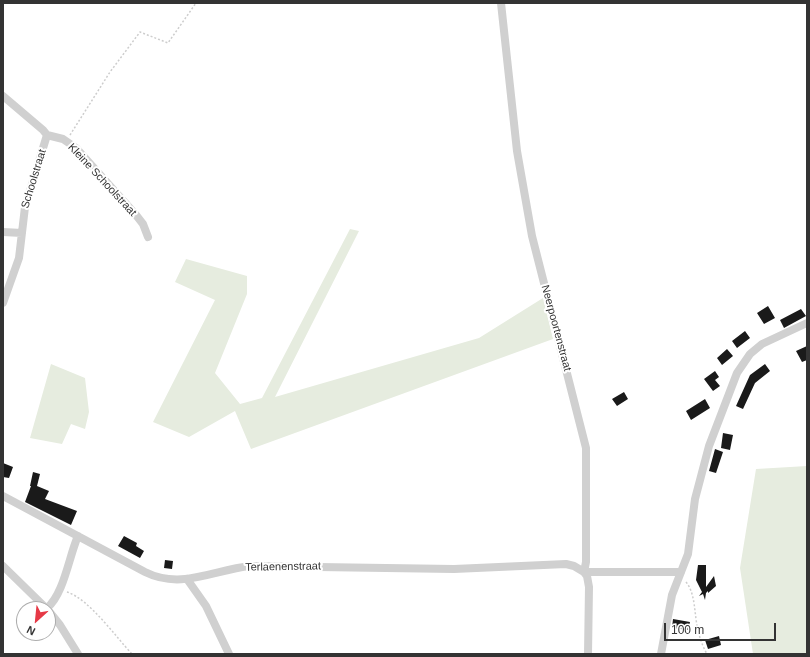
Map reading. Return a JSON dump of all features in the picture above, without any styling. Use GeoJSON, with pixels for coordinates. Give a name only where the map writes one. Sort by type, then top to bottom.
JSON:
{"type":"FeatureCollection","features":[{"type":"Feature","properties":{"kind":"street","name":"Neerpoortenstraat"},"geometry":{"type":"LineString","coordinates":[[501,3],[517,151],[532,236],[586,448],[586,562],[584,572],[587,576],[589,587],[588,654]]}},
{"type":"Feature","properties":{"kind":"street","name":"Schoolstraat"},"geometry":{"type":"LineString","coordinates":[[3,96],[47,135],[25,207],[19,258],[3,303]]}},
{"type":"Feature","properties":{"kind":"street","name":"Kleine Schoolstraat"},"geometry":{"type":"LineString","coordinates":[[47,135],[66,141],[76,148],[136,215],[143,224],[148,237]]}},
{"type":"Feature","properties":{"kind":"street"},"geometry":{"type":"LineString","coordinates":[[3,232],[22,233]]}},
{"type":"Feature","properties":{"kind":"street"},"geometry":{"type":"LineString","coordinates":[[661,654],[672,595],[680,574],[685,566],[688,554],[695,499],[709,446],[736,373],[750,354],[762,344],[807,323]]}},
{"type":"Feature","properties":{"kind":"street","name":"Terlaenenstraat"},"geometry":{"type":"LineString","coordinates":[[3,496],[154,577],[174,581],[250,566],[454,569],[557,564],[574,566],[584,572]]}},
{"type":"Feature","properties":{"kind":"street"},"geometry":{"type":"LineString","coordinates":[[53,601],[78,536]]}},
{"type":"Feature","properties":{"kind":"street"},"geometry":{"type":"LineString","coordinates":[[3,566],[39,601]]}},
{"type":"Feature","properties":{"kind":"street"},"geometry":{"type":"LineString","coordinates":[[584,572],[680,574]]}},
{"type":"Feature","properties":{"kind":"street"},"geometry":{"type":"LineString","coordinates":[[187,579],[206,606],[229,654]]}},
{"type":"Feature","properties":{"kind":"street"},"geometry":{"type":"LineString","coordinates":[[56,620],[78,654]]}},
{"type":"Feature","properties":{"kind":"path"},"geometry":{"type":"LineString","coordinates":[[66,141],[110,72],[140,32],[168,43],[196,3]]}},
{"type":"Feature","properties":{"kind":"path"},"geometry":{"type":"LineString","coordinates":[[680,574],[689,586],[698,630],[707,654]]}},
{"type":"Feature","properties":{"kind":"path"},"geometry":{"type":"LineString","coordinates":[[58,591],[69,593],[81,600],[104,622],[132,654]]}},
{"type":"Feature","properties":{"kind":"shaded area"},"geometry":{"type":"Polygon","coordinates":[[[350,229],[359,231],[275,397],[479,338],[543,298],[553,339],[251,449],[235,411],[189,437],[153,422],[215,300],[175,282],[186,259],[247,276],[247,294],[215,373],[240,404],[262,398],[350,229]]]}},
{"type":"Feature","properties":{"kind":"shaded area"},"geometry":{"type":"Polygon","coordinates":[[[51,364],[85,378],[89,412],[85,429],[71,424],[62,444],[30,438],[51,364]]]}},
{"type":"Feature","properties":{"kind":"shaded area"},"geometry":{"type":"Polygon","coordinates":[[[807,466],[807,654],[753,654],[740,568],[756,469],[807,466]]]}},
{"type":"Feature","properties":{"kind":"building"},"geometry":{"type":"Polygon","coordinates":[[[768,306],[775,318],[764,324],[757,313],[768,306]]]}},
{"type":"Feature","properties":{"kind":"building"},"geometry":{"type":"Polygon","coordinates":[[[801,309],[806,316],[784,328],[780,320],[801,309]]]}},
{"type":"Feature","properties":{"kind":"building"},"geometry":{"type":"Polygon","coordinates":[[[745,331],[750,338],[737,348],[732,341],[745,331]]]}},
{"type":"Feature","properties":{"kind":"building"},"geometry":{"type":"Polygon","coordinates":[[[807,346],[807,360],[802,362],[796,351],[807,346]]]}},
{"type":"Feature","properties":{"kind":"building"},"geometry":{"type":"Polygon","coordinates":[[[727,349],[733,356],[722,365],[717,358],[727,349]]]}},
{"type":"Feature","properties":{"kind":"building"},"geometry":{"type":"Polygon","coordinates":[[[765,364],[770,371],[755,383],[743,409],[736,406],[750,375],[765,364]]]}},
{"type":"Feature","properties":{"kind":"building"},"geometry":{"type":"Polygon","coordinates":[[[715,371],[719,377],[715,380],[720,386],[713,391],[704,379],[715,371]]]}},
{"type":"Feature","properties":{"kind":"building"},"geometry":{"type":"Polygon","coordinates":[[[624,392],[628,399],[617,406],[612,399],[624,392]]]}},
{"type":"Feature","properties":{"kind":"building"},"geometry":{"type":"Polygon","coordinates":[[[705,399],[710,408],[691,420],[686,411],[705,399]]]}},
{"type":"Feature","properties":{"kind":"building"},"geometry":{"type":"Polygon","coordinates":[[[723,433],[733,435],[730,450],[721,448],[723,433]]]}},
{"type":"Feature","properties":{"kind":"building"},"geometry":{"type":"Polygon","coordinates":[[[715,449],[723,452],[716,473],[709,471],[715,449]]]}},
{"type":"Feature","properties":{"kind":"building"},"geometry":{"type":"Polygon","coordinates":[[[3,463],[13,467],[9,478],[3,477],[3,463]]]}},
{"type":"Feature","properties":{"kind":"building"},"geometry":{"type":"Polygon","coordinates":[[[33,472],[40,474],[37,486],[49,491],[45,499],[77,511],[71,525],[25,502],[31,486],[33,472]]]}},
{"type":"Feature","properties":{"kind":"building"},"geometry":{"type":"Polygon","coordinates":[[[124,536],[137,543],[136,546],[144,551],[140,558],[118,546],[124,536]]]}},
{"type":"Feature","properties":{"kind":"building"},"geometry":{"type":"Polygon","coordinates":[[[165,560],[173,561],[172,569],[164,568],[165,560]]]}},
{"type":"Feature","properties":{"kind":"building"},"geometry":{"type":"Polygon","coordinates":[[[698,565],[706,565],[706,587],[714,576],[716,586],[706,593],[705,600],[703,594],[699,596],[702,592],[696,580],[698,565]]]}},
{"type":"Feature","properties":{"kind":"building"},"geometry":{"type":"Polygon","coordinates":[[[673,619],[690,622],[688,630],[672,628],[673,619]]]}},
{"type":"Feature","properties":{"kind":"building"},"geometry":{"type":"Polygon","coordinates":[[[719,636],[721,645],[708,649],[705,640],[719,636]]]}}]}
